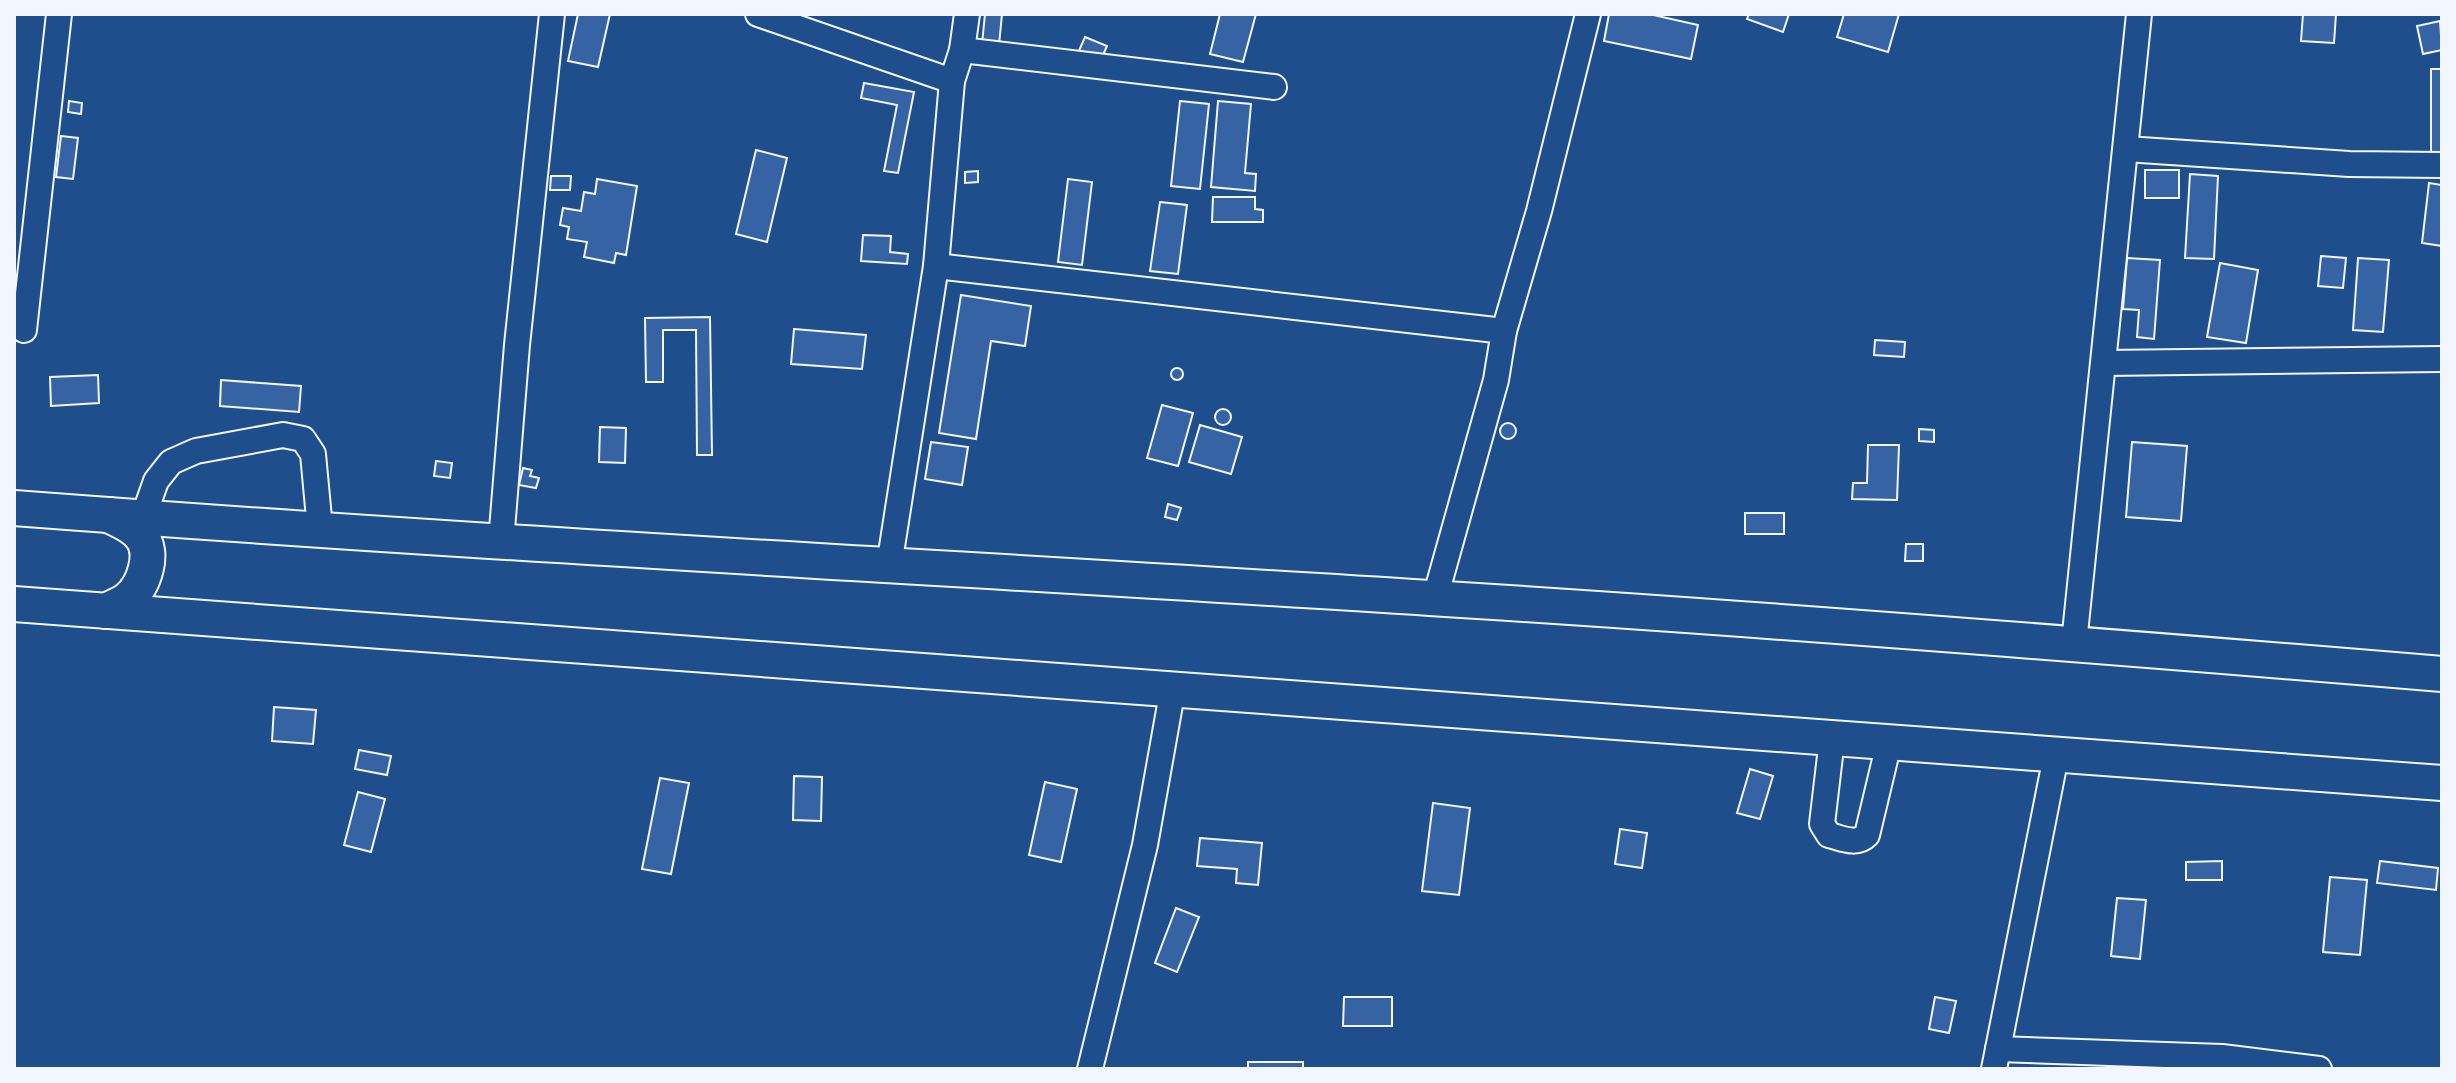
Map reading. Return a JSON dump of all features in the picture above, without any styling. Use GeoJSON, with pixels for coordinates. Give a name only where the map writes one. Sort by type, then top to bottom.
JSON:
{"type":"FeatureCollection","features":[{"type":"Feature","properties":{"kind":"highway"},"geometry":{"type":"LineString","coordinates":[[14,508],[501,542],[1435,598],[2074,643],[2442,674]]}},
{"type":"Feature","properties":{"kind":"highway"},"geometry":{"type":"LineString","coordinates":[[106,611],[126,601],[137,591],[146,567],[143,537],[129,525],[109,515]]}},
{"type":"Feature","properties":{"kind":"highway"},"geometry":{"type":"LineString","coordinates":[[14,604],[2442,783]]}},
{"type":"Feature","properties":{"kind":"street"},"geometry":{"type":"LineString","coordinates":[[24,330],[59,14]]}},
{"type":"Feature","properties":{"kind":"street"},"geometry":{"type":"LineString","coordinates":[[501,542],[517,345],[552,14]]}},
{"type":"Feature","properties":{"kind":"street"},"geometry":{"type":"LineString","coordinates":[[758,14],[952,81]]}},
{"type":"Feature","properties":{"kind":"street"},"geometry":{"type":"LineString","coordinates":[[889,566],[936,266],[952,81],[962,50],[967,14]]}},
{"type":"Feature","properties":{"kind":"street"},"geometry":{"type":"LineString","coordinates":[[1435,598],[1496,380],[1504,331],[1539,211],[1588,14]]}},
{"type":"Feature","properties":{"kind":"street"},"geometry":{"type":"LineString","coordinates":[[2074,643],[2139,14]]}},
{"type":"Feature","properties":{"kind":"street"},"geometry":{"type":"LineString","coordinates":[[962,50],[1274,87]]}},
{"type":"Feature","properties":{"kind":"street"},"geometry":{"type":"LineString","coordinates":[[2126,149],[2349,164],[2442,165]]}},
{"type":"Feature","properties":{"kind":"street"},"geometry":{"type":"LineString","coordinates":[[936,266],[1504,331]]}},
{"type":"Feature","properties":{"kind":"street"},"geometry":{"type":"LineString","coordinates":[[2104,363],[2442,359]]}},
{"type":"Feature","properties":{"kind":"street"},"geometry":{"type":"LineString","coordinates":[[143,518],[156,481],[171,462],[196,451],[283,435],[303,439],[313,454],[320,529]]}},
{"type":"Feature","properties":{"kind":"street"},"geometry":{"type":"LineString","coordinates":[[1090,1069],[1145,845],[1173,688]]}},
{"type":"Feature","properties":{"kind":"street"},"geometry":{"type":"LineString","coordinates":[[1832,739],[1822,824],[1829,835],[1855,842],[1867,835],[1889,743]]}},
{"type":"Feature","properties":{"kind":"street"},"geometry":{"type":"LineString","coordinates":[[2056,756],[1996,1059],[2222,1057],[2319,1069]]}},
{"type":"Feature","properties":{"kind":"building"},"geometry":{"type":"Polygon","coordinates":[[[578,14],[610,14],[598,67],[568,61],[578,14]]]}},
{"type":"Feature","properties":{"kind":"building"},"geometry":{"type":"Polygon","coordinates":[[[985,14],[1002,14],[999,45],[982,44],[985,14]]]}},
{"type":"Feature","properties":{"kind":"building"},"geometry":{"type":"Polygon","coordinates":[[[1220,14],[1256,14],[1243,62],[1210,54],[1220,14]]]}},
{"type":"Feature","properties":{"kind":"building"},"geometry":{"type":"Polygon","coordinates":[[[1609,14],[1649,14],[1698,25],[1691,59],[1604,41],[1609,14]]]}},
{"type":"Feature","properties":{"kind":"building"},"geometry":{"type":"Polygon","coordinates":[[[1749,14],[1789,14],[1783,32],[1747,19],[1749,14]]]}},
{"type":"Feature","properties":{"kind":"building"},"geometry":{"type":"Polygon","coordinates":[[[1844,14],[1899,14],[1888,52],[1837,37],[1844,14]]]}},
{"type":"Feature","properties":{"kind":"building"},"geometry":{"type":"Polygon","coordinates":[[[2303,14],[2336,14],[2334,43],[2301,41],[2303,14]]]}},
{"type":"Feature","properties":{"kind":"building"},"geometry":{"type":"Polygon","coordinates":[[[2440,21],[2442,50],[2423,54],[2417,26],[2440,21]]]}},
{"type":"Feature","properties":{"kind":"building"},"geometry":{"type":"Polygon","coordinates":[[[1085,37],[1107,46],[1100,62],[1078,53],[1085,37]]]}},
{"type":"Feature","properties":{"kind":"building"},"geometry":{"type":"Polygon","coordinates":[[[2431,69],[2442,69],[2442,152],[2431,152],[2431,69]]]}},
{"type":"Feature","properties":{"kind":"building"},"geometry":{"type":"Polygon","coordinates":[[[864,83],[914,92],[898,173],[884,171],[897,105],[861,98],[864,83]]]}},
{"type":"Feature","properties":{"kind":"building"},"geometry":{"type":"Polygon","coordinates":[[[69,101],[82,103],[81,114],[68,112],[69,101]]]}},
{"type":"Feature","properties":{"kind":"building"},"geometry":{"type":"Polygon","coordinates":[[[1180,101],[1209,104],[1200,189],[1171,186],[1180,101]]]}},
{"type":"Feature","properties":{"kind":"building"},"geometry":{"type":"Polygon","coordinates":[[[1218,101],[1251,104],[1245,173],[1256,174],[1255,191],[1211,187],[1218,101]]]}},
{"type":"Feature","properties":{"kind":"building"},"geometry":{"type":"Polygon","coordinates":[[[61,136],[78,138],[73,179],[56,177],[61,136]]]}},
{"type":"Feature","properties":{"kind":"building"},"geometry":{"type":"Polygon","coordinates":[[[756,150],[787,158],[767,242],[736,234],[756,150]]]}},
{"type":"Feature","properties":{"kind":"building"},"geometry":{"type":"Polygon","coordinates":[[[2145,170],[2179,170],[2179,198],[2145,198],[2145,170]]]}},
{"type":"Feature","properties":{"kind":"building"},"geometry":{"type":"Polygon","coordinates":[[[978,171],[978,182],[965,183],[965,172],[978,171]]]}},
{"type":"Feature","properties":{"kind":"building"},"geometry":{"type":"Polygon","coordinates":[[[2190,174],[2218,176],[2214,259],[2185,258],[2190,174]]]}},
{"type":"Feature","properties":{"kind":"building"},"geometry":{"type":"Polygon","coordinates":[[[551,176],[571,176],[570,190],[550,190],[551,176]]]}},
{"type":"Feature","properties":{"kind":"building"},"geometry":{"type":"Polygon","coordinates":[[[597,179],[637,186],[626,255],[616,253],[614,263],[584,257],[587,242],[567,239],[569,227],[560,225],[563,208],[581,211],[584,192],[595,194],[597,179]]]}},
{"type":"Feature","properties":{"kind":"building"},"geometry":{"type":"Polygon","coordinates":[[[1068,179],[1092,182],[1082,265],[1058,262],[1068,179]]]}},
{"type":"Feature","properties":{"kind":"building"},"geometry":{"type":"Polygon","coordinates":[[[2429,183],[2442,185],[2442,246],[2422,243],[2429,183]]]}},
{"type":"Feature","properties":{"kind":"building"},"geometry":{"type":"Polygon","coordinates":[[[1213,197],[1255,197],[1255,209],[1263,210],[1263,222],[1212,222],[1213,197]]]}},
{"type":"Feature","properties":{"kind":"building"},"geometry":{"type":"Polygon","coordinates":[[[1160,202],[1187,205],[1178,274],[1150,271],[1160,202]]]}},
{"type":"Feature","properties":{"kind":"building"},"geometry":{"type":"Polygon","coordinates":[[[863,235],[891,236],[890,252],[908,254],[907,264],[861,261],[863,235]]]}},
{"type":"Feature","properties":{"kind":"building"},"geometry":{"type":"Polygon","coordinates":[[[2321,256],[2346,258],[2343,288],[2318,286],[2321,256]]]}},
{"type":"Feature","properties":{"kind":"building"},"geometry":{"type":"Polygon","coordinates":[[[2127,258],[2160,260],[2154,339],[2137,337],[2139,310],[2123,309],[2127,258]]]}},
{"type":"Feature","properties":{"kind":"building"},"geometry":{"type":"Polygon","coordinates":[[[2358,258],[2389,260],[2383,332],[2353,330],[2358,258]]]}},
{"type":"Feature","properties":{"kind":"building"},"geometry":{"type":"Polygon","coordinates":[[[2220,263],[2258,270],[2246,343],[2207,337],[2220,263]]]}},
{"type":"Feature","properties":{"kind":"building"},"geometry":{"type":"Polygon","coordinates":[[[961,295],[1031,306],[1025,346],[991,341],[976,439],[939,433],[961,295]]]}},
{"type":"Feature","properties":{"kind":"building"},"geometry":{"type":"Polygon","coordinates":[[[710,317],[712,455],[697,455],[696,330],[663,330],[663,382],[646,382],[645,318],[710,317]]]}},
{"type":"Feature","properties":{"kind":"building"},"geometry":{"type":"Polygon","coordinates":[[[794,329],[866,335],[862,369],[791,364],[794,329]]]}},
{"type":"Feature","properties":{"kind":"building"},"geometry":{"type":"Polygon","coordinates":[[[1875,340],[1905,342],[1904,357],[1874,355],[1875,340]]]}},
{"type":"Feature","properties":{"kind":"building"},"geometry":{"type":"Polygon","coordinates":[[[1177,368],[1183,374],[1177,380],[1171,374],[1177,368]]]}},
{"type":"Feature","properties":{"kind":"building"},"geometry":{"type":"Polygon","coordinates":[[[98,375],[99,403],[51,406],[50,377],[98,375]]]}},
{"type":"Feature","properties":{"kind":"building"},"geometry":{"type":"Polygon","coordinates":[[[221,380],[301,386],[299,412],[220,406],[221,380]]]}},
{"type":"Feature","properties":{"kind":"building"},"geometry":{"type":"Polygon","coordinates":[[[1162,405],[1193,413],[1178,466],[1147,458],[1162,405]]]}},
{"type":"Feature","properties":{"kind":"building"},"geometry":{"type":"Polygon","coordinates":[[[1220,409],[1226,409],[1231,417],[1229,423],[1220,425],[1215,420],[1215,414],[1220,409]]]}},
{"type":"Feature","properties":{"kind":"building"},"geometry":{"type":"Polygon","coordinates":[[[1505,423],[1511,423],[1516,431],[1514,437],[1505,439],[1500,434],[1500,428],[1505,423]]]}},
{"type":"Feature","properties":{"kind":"building"},"geometry":{"type":"Polygon","coordinates":[[[1200,425],[1242,437],[1231,474],[1189,462],[1200,425]]]}},
{"type":"Feature","properties":{"kind":"building"},"geometry":{"type":"Polygon","coordinates":[[[600,427],[626,428],[625,463],[599,462],[600,427]]]}},
{"type":"Feature","properties":{"kind":"building"},"geometry":{"type":"Polygon","coordinates":[[[1919,429],[1934,430],[1934,442],[1919,441],[1919,429]]]}},
{"type":"Feature","properties":{"kind":"building"},"geometry":{"type":"Polygon","coordinates":[[[931,442],[968,447],[962,485],[925,479],[931,442]]]}},
{"type":"Feature","properties":{"kind":"building"},"geometry":{"type":"Polygon","coordinates":[[[2132,442],[2187,446],[2181,521],[2126,517],[2132,442]]]}},
{"type":"Feature","properties":{"kind":"building"},"geometry":{"type":"Polygon","coordinates":[[[1868,445],[1899,445],[1897,500],[1852,499],[1853,483],[1867,483],[1868,445]]]}},
{"type":"Feature","properties":{"kind":"building"},"geometry":{"type":"Polygon","coordinates":[[[436,461],[452,463],[450,478],[434,476],[436,461]]]}},
{"type":"Feature","properties":{"kind":"building"},"geometry":{"type":"Polygon","coordinates":[[[523,468],[532,470],[530,476],[539,478],[536,488],[519,485],[523,468]]]}},
{"type":"Feature","properties":{"kind":"building"},"geometry":{"type":"Polygon","coordinates":[[[1168,504],[1181,508],[1177,520],[1165,517],[1168,504]]]}},
{"type":"Feature","properties":{"kind":"building"},"geometry":{"type":"Polygon","coordinates":[[[1745,513],[1784,513],[1784,534],[1745,534],[1745,513]]]}},
{"type":"Feature","properties":{"kind":"building"},"geometry":{"type":"Polygon","coordinates":[[[1906,544],[1923,544],[1923,561],[1905,561],[1906,544]]]}},
{"type":"Feature","properties":{"kind":"building"},"geometry":{"type":"Polygon","coordinates":[[[274,707],[316,710],[313,744],[272,741],[274,707]]]}},
{"type":"Feature","properties":{"kind":"building"},"geometry":{"type":"Polygon","coordinates":[[[359,750],[391,756],[387,775],[355,769],[359,750]]]}},
{"type":"Feature","properties":{"kind":"building"},"geometry":{"type":"Polygon","coordinates":[[[1750,769],[1773,776],[1760,819],[1737,813],[1750,769]]]}},
{"type":"Feature","properties":{"kind":"building"},"geometry":{"type":"Polygon","coordinates":[[[794,776],[822,777],[821,821],[793,820],[794,776]]]}},
{"type":"Feature","properties":{"kind":"building"},"geometry":{"type":"Polygon","coordinates":[[[660,778],[689,783],[671,874],[642,869],[660,778]]]}},
{"type":"Feature","properties":{"kind":"building"},"geometry":{"type":"Polygon","coordinates":[[[1045,782],[1077,789],[1061,862],[1029,855],[1045,782]]]}},
{"type":"Feature","properties":{"kind":"building"},"geometry":{"type":"Polygon","coordinates":[[[358,792],[385,799],[371,852],[344,845],[358,792]]]}},
{"type":"Feature","properties":{"kind":"building"},"geometry":{"type":"Polygon","coordinates":[[[1433,803],[1470,808],[1459,895],[1422,891],[1433,803]]]}},
{"type":"Feature","properties":{"kind":"building"},"geometry":{"type":"Polygon","coordinates":[[[1620,829],[1647,833],[1642,868],[1615,864],[1620,829]]]}},
{"type":"Feature","properties":{"kind":"building"},"geometry":{"type":"Polygon","coordinates":[[[1200,838],[1262,843],[1258,885],[1236,883],[1237,869],[1197,866],[1200,838]]]}},
{"type":"Feature","properties":{"kind":"building"},"geometry":{"type":"Polygon","coordinates":[[[2222,861],[2222,880],[2186,880],[2186,862],[2222,861]]]}},
{"type":"Feature","properties":{"kind":"building"},"geometry":{"type":"Polygon","coordinates":[[[2380,861],[2438,868],[2436,890],[2377,883],[2380,861]]]}},
{"type":"Feature","properties":{"kind":"building"},"geometry":{"type":"Polygon","coordinates":[[[2330,877],[2367,880],[2360,955],[2323,952],[2330,877]]]}},
{"type":"Feature","properties":{"kind":"building"},"geometry":{"type":"Polygon","coordinates":[[[2117,898],[2146,900],[2140,959],[2111,956],[2117,898]]]}},
{"type":"Feature","properties":{"kind":"building"},"geometry":{"type":"Polygon","coordinates":[[[1176,908],[1199,917],[1177,972],[1155,963],[1176,908]]]}},
{"type":"Feature","properties":{"kind":"building"},"geometry":{"type":"Polygon","coordinates":[[[1344,997],[1392,997],[1392,1026],[1343,1026],[1344,997]]]}},
{"type":"Feature","properties":{"kind":"building"},"geometry":{"type":"Polygon","coordinates":[[[1935,997],[1956,1001],[1949,1033],[1929,1029],[1935,997]]]}},
{"type":"Feature","properties":{"kind":"building"},"geometry":{"type":"Polygon","coordinates":[[[1248,1062],[1303,1062],[1303,1069],[1248,1069],[1248,1062]]]}}]}
